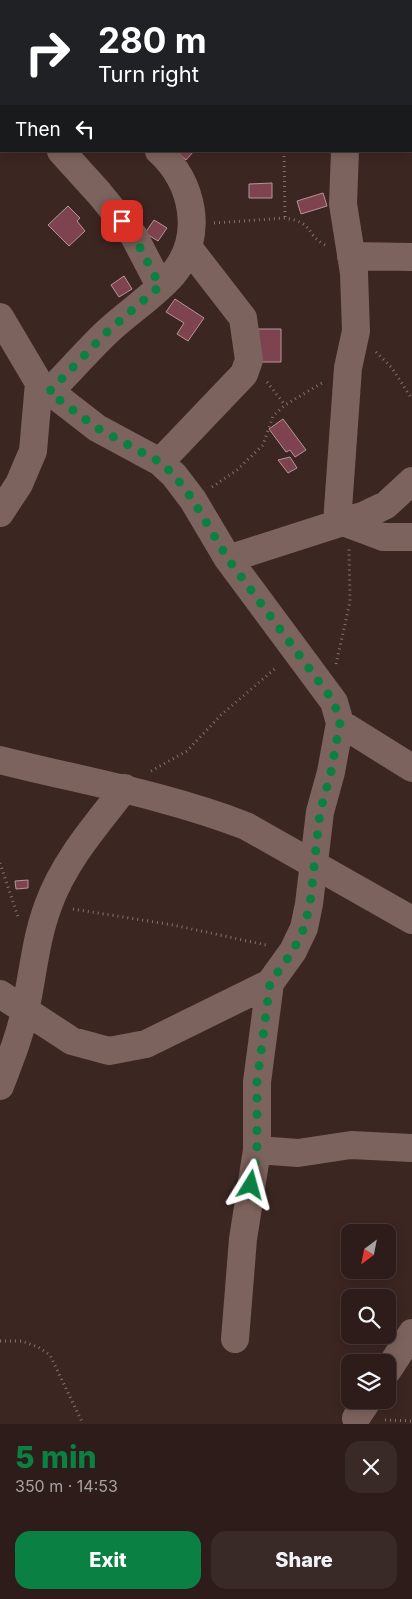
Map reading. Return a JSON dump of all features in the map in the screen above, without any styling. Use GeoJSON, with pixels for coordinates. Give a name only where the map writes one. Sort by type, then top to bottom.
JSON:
{"type":"FeatureCollection","features":[{"type":"Feature","properties":{"kind":"street"},"geometry":{"type":"LineString","coordinates":[[62,152],[99,192],[134,236],[160,286]]}},
{"type":"Feature","properties":{"kind":"street"},"geometry":{"type":"LineString","coordinates":[[342,523],[348,368],[356,331],[351,256],[343,204],[345,152]]}},
{"type":"Feature","properties":{"kind":"street"},"geometry":{"type":"LineString","coordinates":[[0,513],[19,484],[33,451],[44,387],[174,273],[190,236],[191,201],[181,176],[167,154]]}},
{"type":"Feature","properties":{"kind":"street"},"geometry":{"type":"LineString","coordinates":[[160,462],[244,374],[250,360],[243,318],[190,236]]}},
{"type":"Feature","properties":{"kind":"street"},"geometry":{"type":"LineString","coordinates":[[351,256],[412,257]]}},
{"type":"Feature","properties":{"kind":"street"},"geometry":{"type":"LineString","coordinates":[[0,317],[44,387],[97,428],[160,462],[174,475],[193,500],[228,559],[297,651],[337,712],[412,768]]}},
{"type":"Feature","properties":{"kind":"street"},"geometry":{"type":"LineString","coordinates":[[228,559],[342,523],[386,505],[412,481]]}},
{"type":"Feature","properties":{"kind":"street"},"geometry":{"type":"LineString","coordinates":[[342,523],[383,537],[412,537]]}},
{"type":"Feature","properties":{"kind":"street"},"geometry":{"type":"LineString","coordinates":[[0,994],[26,1008],[72,1041],[109,1051],[146,1044],[270,983],[293,951],[304,928],[315,867],[320,812],[331,772],[337,712]]}},
{"type":"Feature","properties":{"kind":"street"},"geometry":{"type":"LineString","coordinates":[[0,760],[128,789],[246,826],[315,867],[412,920]]}},
{"type":"Feature","properties":{"kind":"street"},"geometry":{"type":"LineString","coordinates":[[0,1086],[26,1008],[36,950],[48,905],[60,878],[83,842],[128,789]]}},
{"type":"Feature","properties":{"kind":"street"},"geometry":{"type":"LineString","coordinates":[[235,1339],[243,1239],[257,1150],[257,1082],[270,983]]}},
{"type":"Feature","properties":{"kind":"street"},"geometry":{"type":"LineString","coordinates":[[257,1150],[298,1153],[351,1145],[412,1148]]}},
{"type":"Feature","properties":{"kind":"street"},"geometry":{"type":"LineString","coordinates":[[396,1358],[412,1333]]}},
{"type":"Feature","properties":{"kind":"path"},"geometry":{"type":"LineString","coordinates":[[284,152],[285,218]]}},
{"type":"Feature","properties":{"kind":"path"},"geometry":{"type":"LineString","coordinates":[[190,236],[285,218],[301,221],[322,244],[351,256]]}},
{"type":"Feature","properties":{"kind":"path"},"geometry":{"type":"LineString","coordinates":[[356,331],[366,344],[392,368],[412,399]]}},
{"type":"Feature","properties":{"kind":"path"},"geometry":{"type":"LineString","coordinates":[[193,500],[237,470],[263,445],[273,416],[285,405],[348,368]]}},
{"type":"Feature","properties":{"kind":"path"},"geometry":{"type":"LineString","coordinates":[[337,712],[337,660],[350,602],[342,523]]}},
{"type":"Feature","properties":{"kind":"path"},"geometry":{"type":"LineString","coordinates":[[128,789],[150,771],[187,751],[221,715],[297,651]]}},
{"type":"Feature","properties":{"kind":"path"},"geometry":{"type":"LineString","coordinates":[[0,864],[19,921],[36,950]]}},
{"type":"Feature","properties":{"kind":"path"},"geometry":{"type":"LineString","coordinates":[[48,905],[164,923],[293,951]]}},
{"type":"Feature","properties":{"kind":"path"},"geometry":{"type":"LineString","coordinates":[[0,1341],[22,1341],[50,1355],[83,1424]]}},
{"type":"Feature","properties":{"kind":"building"},"geometry":{"type":"Polygon","coordinates":[[[180,152],[193,152],[186,160],[180,152]]]}},
{"type":"Feature","properties":{"kind":"building"},"geometry":{"type":"Polygon","coordinates":[[[272,183],[272,198],[249,198],[249,184],[272,183]]]}},
{"type":"Feature","properties":{"kind":"building"},"geometry":{"type":"Polygon","coordinates":[[[323,193],[327,206],[301,214],[297,201],[323,193]]]}},
{"type":"Feature","properties":{"kind":"building"},"geometry":{"type":"Polygon","coordinates":[[[68,206],[80,218],[77,221],[85,231],[69,246],[48,225],[68,206]]]}},
{"type":"Feature","properties":{"kind":"building"},"geometry":{"type":"Polygon","coordinates":[[[154,220],[167,228],[158,241],[145,233],[154,220]]]}},
{"type":"Feature","properties":{"kind":"building"},"geometry":{"type":"Polygon","coordinates":[[[124,276],[132,289],[119,297],[111,285],[124,276]]]}},
{"type":"Feature","properties":{"kind":"building"},"geometry":{"type":"Polygon","coordinates":[[[175,299],[204,318],[188,341],[177,334],[184,323],[166,312],[175,299]]]}},
{"type":"Feature","properties":{"kind":"building"},"geometry":{"type":"Polygon","coordinates":[[[253,329],[281,329],[281,362],[253,362],[253,329]]]}},
{"type":"Feature","properties":{"kind":"building"},"geometry":{"type":"Polygon","coordinates":[[[283,419],[306,450],[295,457],[290,450],[286,452],[269,429],[283,419]]]}},
{"type":"Feature","properties":{"kind":"building"},"geometry":{"type":"Polygon","coordinates":[[[290,457],[297,468],[288,473],[278,460],[290,457]]]}},
{"type":"Feature","properties":{"kind":"building"},"geometry":{"type":"Polygon","coordinates":[[[28,880],[28,888],[16,889],[15,881],[28,880]]]}},
{"type":"Feature","properties":{"kind":"route"},"geometry":{"type":"LineString","coordinates":[[122,221],[134,236],[160,286],[107,332],[49,392],[97,428],[160,462],[174,475],[193,500],[228,559],[258,602],[334,702],[340,723],[331,772],[320,812],[310,904],[304,928],[293,951],[270,983],[257,1082],[257,1150],[251,1185]]}}]}
